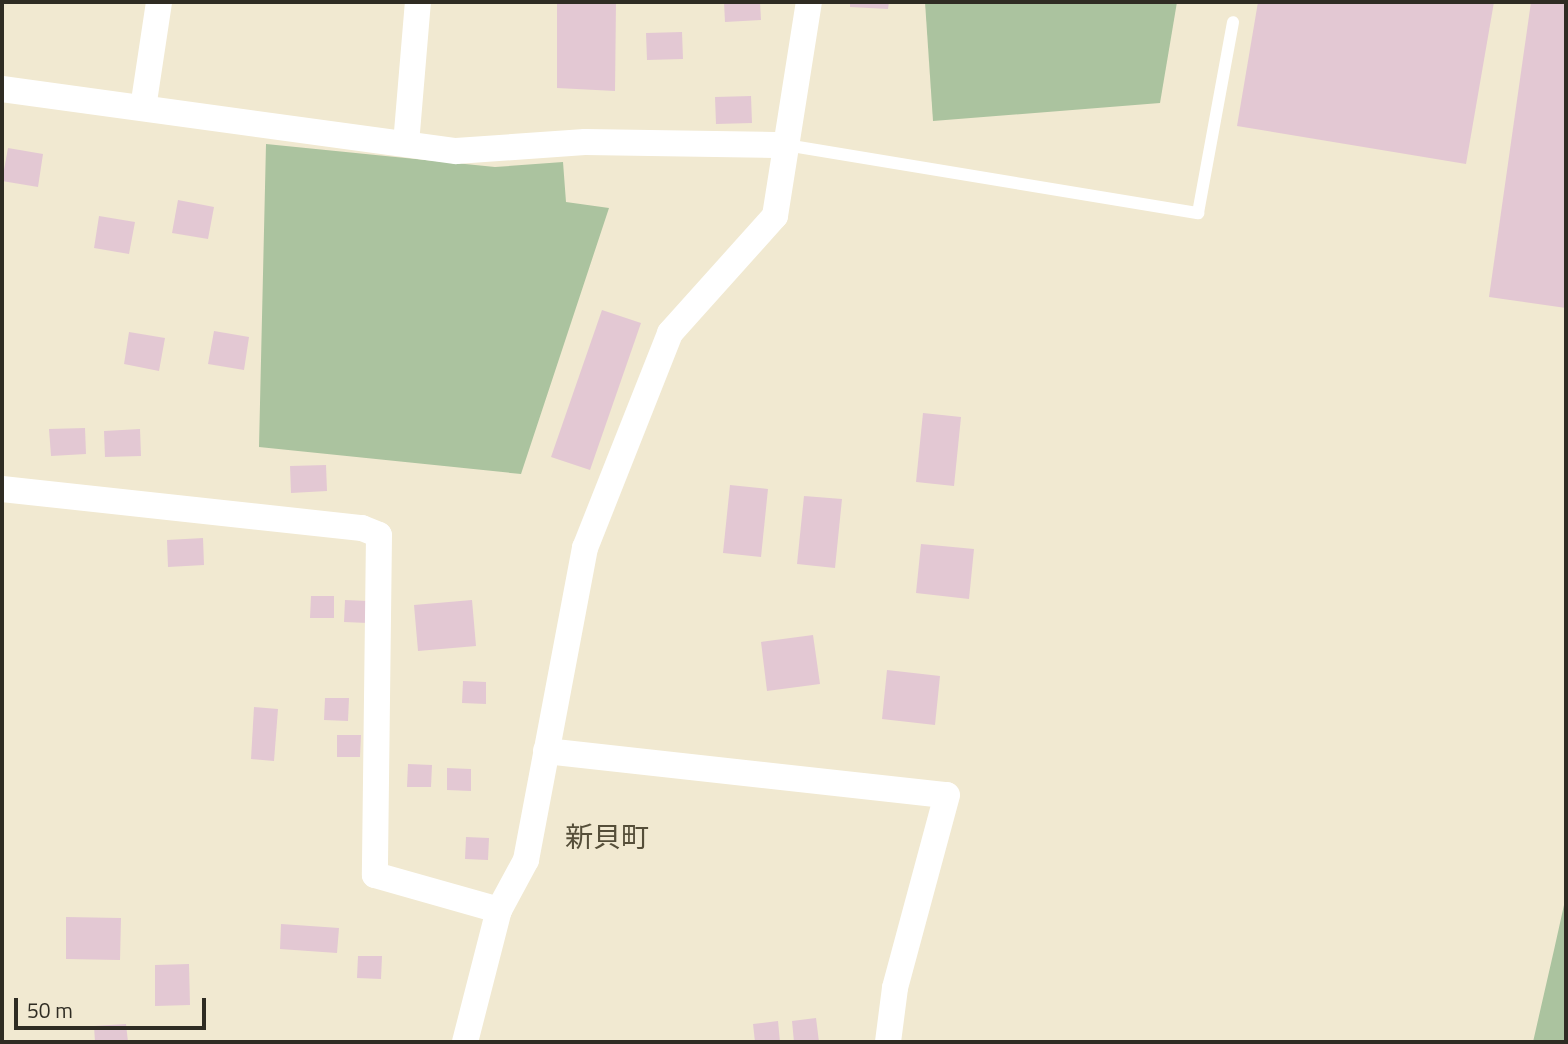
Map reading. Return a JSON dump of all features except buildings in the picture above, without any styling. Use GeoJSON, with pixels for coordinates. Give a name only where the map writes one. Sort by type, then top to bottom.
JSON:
{"type":"FeatureCollection","features":[{"type":"Feature","properties":{"kind":"street"},"geometry":{"type":"LineString","coordinates":[[143,108],[159,2]]}},
{"type":"Feature","properties":{"kind":"street"},"geometry":{"type":"LineString","coordinates":[[405,144],[418,2]]}},
{"type":"Feature","properties":{"kind":"street"},"geometry":{"type":"LineString","coordinates":[[465,1042],[499,910],[526,860],[585,548],[670,333],[775,216],[809,2]]}},
{"type":"Feature","properties":{"kind":"street"},"geometry":{"type":"LineString","coordinates":[[2,89],[456,151],[585,142],[786,145]]}},
{"type":"Feature","properties":{"kind":"street"},"geometry":{"type":"LineString","coordinates":[[2,489],[362,528],[379,536],[374,875],[499,910]]}},
{"type":"Feature","properties":{"kind":"street"},"geometry":{"type":"LineString","coordinates":[[546,751],[947,795],[895,988],[888,1042]]}},
{"type":"Feature","properties":{"kind":"lane"},"geometry":{"type":"LineString","coordinates":[[786,145],[1198,213],[1233,22]]}},
{"type":"Feature","properties":{"kind":"green space"},"geometry":{"type":"Polygon","coordinates":[[[925,2],[1177,2],[1160,103],[933,121],[925,2]]]}},
{"type":"Feature","properties":{"kind":"green space"},"geometry":{"type":"Polygon","coordinates":[[[266,144],[495,167],[563,162],[566,202],[609,208],[521,474],[259,447],[266,144]]]}},
{"type":"Feature","properties":{"kind":"green space"},"geometry":{"type":"Polygon","coordinates":[[[1566,896],[1566,1042],[1533,1042],[1554,950],[1566,896]]]}},
{"type":"Feature","properties":{"kind":"district","name":"新貝町"},"geometry":{"type":"Point","coordinates":[607,837]}}]}
